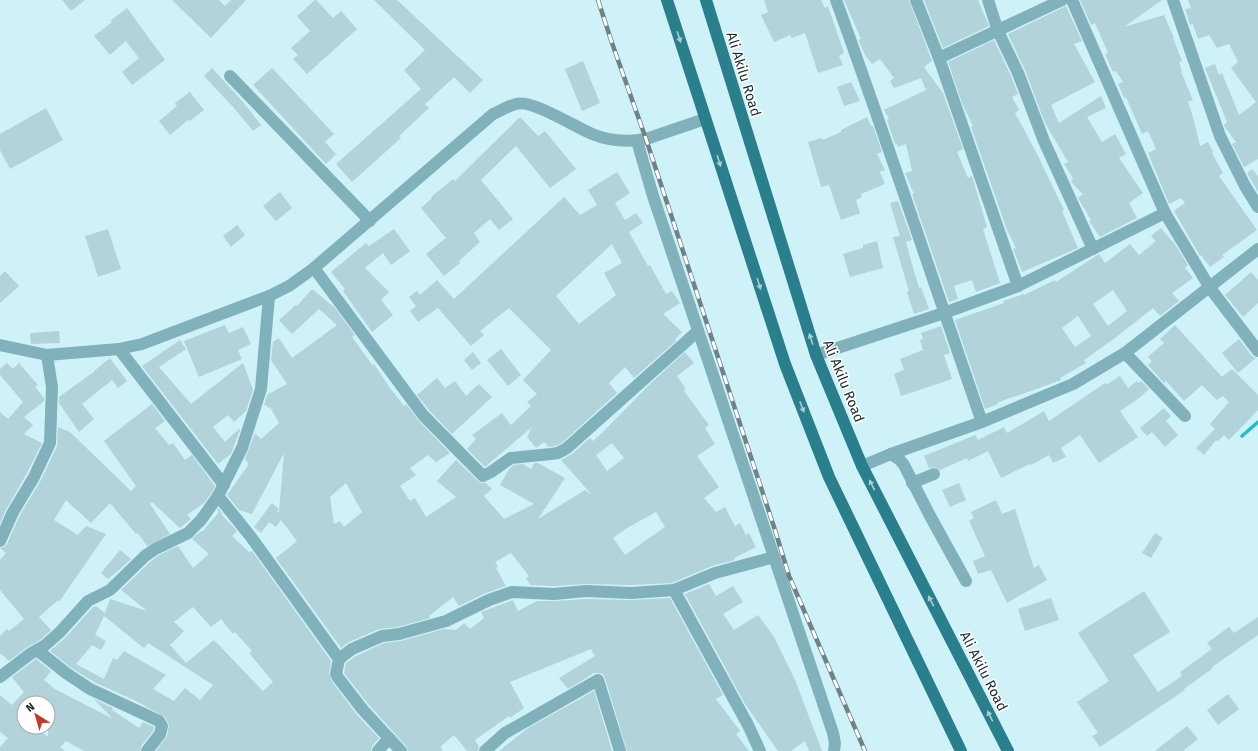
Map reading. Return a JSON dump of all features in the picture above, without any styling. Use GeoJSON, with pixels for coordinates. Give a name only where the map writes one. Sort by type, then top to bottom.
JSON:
{"type":"FeatureCollection","features":[{"type":"Feature","properties":{"kind":"main road"},"geometry":{"type":"LineString","coordinates":[[667,0],[785,364],[829,477],[961,751]]}},
{"type":"Feature","properties":{"kind":"main road","name":"Ali Akilu Road"},"geometry":{"type":"LineString","coordinates":[[706,0],[816,355],[862,466],[1008,751]]}},
{"type":"Feature","properties":{"kind":"street"},"geometry":{"type":"LineString","coordinates":[[836,0],[870,93],[982,422]]}},
{"type":"Feature","properties":{"kind":"street"},"geometry":{"type":"LineString","coordinates":[[916,0],[939,58],[1018,286]]}},
{"type":"Feature","properties":{"kind":"street"},"geometry":{"type":"LineString","coordinates":[[988,0],[998,30],[1018,73],[1044,141],[1093,250]]}},
{"type":"Feature","properties":{"kind":"street"},"geometry":{"type":"LineString","coordinates":[[939,58],[1062,0]]}},
{"type":"Feature","properties":{"kind":"street"},"geometry":{"type":"LineString","coordinates":[[1072,0],[1165,213],[1210,288],[1258,351]]}},
{"type":"Feature","properties":{"kind":"street"},"geometry":{"type":"LineString","coordinates":[[1173,0],[1220,136],[1245,186],[1258,207]]}},
{"type":"Feature","properties":{"kind":"street"},"geometry":{"type":"LineString","coordinates":[[230,76],[370,221]]}},
{"type":"Feature","properties":{"kind":"street"},"geometry":{"type":"LineString","coordinates":[[0,345],[47,355],[119,349],[142,344],[269,296],[289,286],[314,268],[493,114],[517,103],[537,106],[592,134],[612,140],[637,140],[705,119]]}},
{"type":"Feature","properties":{"kind":"street"},"geometry":{"type":"LineString","coordinates":[[637,140],[653,196],[774,557],[836,748]]}},
{"type":"Feature","properties":{"kind":"street"},"geometry":{"type":"LineString","coordinates":[[816,355],[944,313],[1018,286],[1165,213]]}},
{"type":"Feature","properties":{"kind":"street"},"geometry":{"type":"LineString","coordinates":[[862,466],[891,454],[982,422],[1073,384],[1125,353],[1258,250]]}},
{"type":"Feature","properties":{"kind":"street"},"geometry":{"type":"LineString","coordinates":[[314,268],[423,415],[483,476],[511,458],[558,453],[567,448],[698,331]]}},
{"type":"Feature","properties":{"kind":"street"},"geometry":{"type":"LineString","coordinates":[[0,677],[59,633],[88,601],[110,590],[154,549],[188,533],[201,520],[218,496],[242,448],[261,388],[269,296]]}},
{"type":"Feature","properties":{"kind":"street"},"geometry":{"type":"LineString","coordinates":[[119,349],[224,485]]}},
{"type":"Feature","properties":{"kind":"street"},"geometry":{"type":"LineString","coordinates":[[1125,353],[1185,416]]}},
{"type":"Feature","properties":{"kind":"street"},"geometry":{"type":"LineString","coordinates":[[0,541],[13,512],[34,477],[50,443],[52,387],[47,355]]}},
{"type":"Feature","properties":{"kind":"street"},"geometry":{"type":"LineString","coordinates":[[891,454],[900,460],[966,581]]}},
{"type":"Feature","properties":{"kind":"street"},"geometry":{"type":"LineString","coordinates":[[912,483],[934,474]]}},
{"type":"Feature","properties":{"kind":"street"},"geometry":{"type":"LineString","coordinates":[[218,496],[251,537],[339,659]]}},
{"type":"Feature","properties":{"kind":"street"},"geometry":{"type":"LineString","coordinates":[[401,751],[363,710],[336,674],[339,659],[352,649],[382,636],[399,634],[446,621],[489,600],[512,592],[554,594],[586,591],[631,593],[674,590],[715,573],[774,557]]}},
{"type":"Feature","properties":{"kind":"street"},"geometry":{"type":"LineString","coordinates":[[674,590],[748,724],[760,751]]}},
{"type":"Feature","properties":{"kind":"street"},"geometry":{"type":"LineString","coordinates":[[37,650],[66,673],[90,689],[158,721],[162,726],[160,734],[147,751]]}},
{"type":"Feature","properties":{"kind":"street"},"geometry":{"type":"LineString","coordinates":[[485,751],[505,733],[598,680],[620,751]]}},
{"type":"Feature","properties":{"kind":"street"},"geometry":{"type":"LineString","coordinates":[[378,751],[389,738]]}},
{"type":"Feature","properties":{"kind":"building"},"geometry":{"type":"Polygon","coordinates":[[[62,0],[85,0],[71,11],[62,0]]]}},
{"type":"Feature","properties":{"kind":"building"},"geometry":{"type":"Polygon","coordinates":[[[172,0],[219,0],[225,6],[231,0],[246,0],[211,38],[172,0]]]}},
{"type":"Feature","properties":{"kind":"building"},"geometry":{"type":"Polygon","coordinates":[[[315,0],[333,18],[341,11],[357,29],[307,74],[293,59],[298,55],[291,48],[310,31],[297,16],[315,0]]]}},
{"type":"Feature","properties":{"kind":"building"},"geometry":{"type":"Polygon","coordinates":[[[374,0],[397,0],[483,80],[470,93],[454,77],[425,104],[429,108],[399,136],[401,138],[352,182],[336,164],[421,89],[404,70],[425,50],[374,0]]]}},
{"type":"Feature","properties":{"kind":"building"},"geometry":{"type":"Polygon","coordinates":[[[764,0],[821,0],[825,8],[828,6],[844,53],[839,56],[843,65],[818,73],[805,33],[792,38],[790,35],[774,42],[761,15],[768,12],[764,0]]]}},
{"type":"Feature","properties":{"kind":"building"},"geometry":{"type":"Polygon","coordinates":[[[844,0],[909,0],[932,61],[924,67],[943,93],[963,149],[957,152],[968,178],[972,176],[987,227],[983,229],[1000,283],[976,292],[972,280],[954,286],[958,299],[949,302],[912,194],[914,194],[905,173],[912,171],[906,144],[898,147],[896,143],[895,144],[887,120],[889,119],[884,110],[926,90],[921,78],[894,88],[890,81],[894,78],[880,59],[872,64],[865,55],[858,40],[861,39],[844,0]]]}},
{"type":"Feature","properties":{"kind":"building"},"geometry":{"type":"Polygon","coordinates":[[[924,0],[978,0],[989,26],[943,48],[924,0]]]}},
{"type":"Feature","properties":{"kind":"building"},"geometry":{"type":"Polygon","coordinates":[[[1080,0],[1162,0],[1124,27],[1164,15],[1182,61],[1179,62],[1181,72],[1193,100],[1188,102],[1200,146],[1208,142],[1223,173],[1219,176],[1257,230],[1222,255],[1224,257],[1210,267],[1201,255],[1200,256],[1174,211],[1185,203],[1181,198],[1169,204],[1148,153],[1156,149],[1148,131],[1142,134],[1126,97],[1124,98],[1118,84],[1123,82],[1116,71],[1113,72],[1105,54],[1108,53],[1095,23],[1091,25],[1080,0]]]}},
{"type":"Feature","properties":{"kind":"building"},"geometry":{"type":"Polygon","coordinates":[[[1188,0],[1258,0],[1258,159],[1244,167],[1232,144],[1236,142],[1224,126],[1227,122],[1205,68],[1215,64],[1219,75],[1222,73],[1239,115],[1256,102],[1231,68],[1238,62],[1229,44],[1217,48],[1209,35],[1198,39],[1193,24],[1190,25],[1185,9],[1191,8],[1188,0]]]}},
{"type":"Feature","properties":{"kind":"building"},"geometry":{"type":"Polygon","coordinates":[[[1066,6],[1082,41],[1074,44],[1095,82],[1051,105],[1059,123],[1101,96],[1106,108],[1087,117],[1102,142],[1115,134],[1126,154],[1119,158],[1143,193],[1129,203],[1137,218],[1100,237],[1089,221],[1091,220],[1078,198],[1083,194],[1071,182],[1073,178],[1064,164],[1068,162],[1045,123],[1025,70],[1008,34],[1066,6]]]}},
{"type":"Feature","properties":{"kind":"building"},"geometry":{"type":"Polygon","coordinates":[[[127,8],[165,60],[132,85],[122,72],[139,58],[126,41],[110,55],[94,36],[112,22],[111,20],[127,8]]]}},
{"type":"Feature","properties":{"kind":"building"},"geometry":{"type":"Polygon","coordinates":[[[994,40],[1018,94],[1012,97],[1019,110],[1015,113],[1064,210],[1062,211],[1078,248],[1022,272],[1013,249],[1016,248],[1007,230],[971,127],[973,126],[962,103],[948,62],[994,40]]]}},
{"type":"Feature","properties":{"kind":"building"},"geometry":{"type":"Polygon","coordinates":[[[583,61],[600,103],[582,111],[565,69],[583,61]]]}},
{"type":"Feature","properties":{"kind":"building"},"geometry":{"type":"Polygon","coordinates":[[[212,68],[243,102],[261,125],[253,131],[204,76],[212,68]]]}},
{"type":"Feature","properties":{"kind":"building"},"geometry":{"type":"Polygon","coordinates":[[[272,68],[334,134],[325,142],[336,154],[326,164],[253,85],[272,68]]]}},
{"type":"Feature","properties":{"kind":"building"},"geometry":{"type":"Polygon","coordinates":[[[851,82],[860,101],[844,106],[837,87],[851,82]]]}},
{"type":"Feature","properties":{"kind":"building"},"geometry":{"type":"Polygon","coordinates":[[[190,92],[204,110],[190,121],[188,120],[170,135],[159,121],[177,106],[175,103],[190,92]]]}},
{"type":"Feature","properties":{"kind":"building"},"geometry":{"type":"Polygon","coordinates":[[[46,108],[63,140],[10,169],[0,150],[0,134],[46,108]]]}},
{"type":"Feature","properties":{"kind":"building"},"geometry":{"type":"Polygon","coordinates":[[[520,117],[538,136],[545,131],[576,169],[550,188],[516,146],[481,180],[513,219],[499,230],[490,219],[474,233],[480,242],[459,261],[460,263],[444,276],[426,254],[446,238],[421,208],[432,198],[431,197],[453,179],[455,181],[520,117]]]}},
{"type":"Feature","properties":{"kind":"building"},"geometry":{"type":"Polygon","coordinates":[[[867,117],[871,126],[873,126],[882,152],[877,154],[885,170],[880,172],[885,184],[861,194],[862,197],[856,200],[860,213],[841,220],[829,185],[821,187],[808,142],[822,138],[823,140],[841,132],[841,130],[867,117]]]}},
{"type":"Feature","properties":{"kind":"building"},"geometry":{"type":"Polygon","coordinates":[[[1252,169],[1258,176],[1258,192],[1247,173],[1252,169]]]}},
{"type":"Feature","properties":{"kind":"building"},"geometry":{"type":"Polygon","coordinates":[[[617,172],[630,193],[615,203],[625,220],[636,213],[643,223],[629,232],[666,294],[672,291],[680,303],[663,314],[682,332],[675,339],[676,341],[634,378],[625,367],[609,383],[617,393],[563,442],[556,446],[549,447],[544,442],[536,448],[527,437],[532,427],[485,467],[467,449],[476,439],[472,435],[502,413],[511,425],[531,406],[527,402],[537,394],[523,380],[551,350],[509,308],[480,331],[484,335],[471,346],[438,308],[418,322],[410,311],[416,306],[409,297],[417,291],[420,295],[437,280],[454,299],[564,197],[580,215],[597,205],[588,190],[617,172]],[[612,244],[556,296],[579,324],[616,295],[604,273],[622,263],[612,244]]]}},
{"type":"Feature","properties":{"kind":"building"},"geometry":{"type":"Polygon","coordinates":[[[280,192],[292,208],[276,221],[263,206],[280,192]]]}},
{"type":"Feature","properties":{"kind":"building"},"geometry":{"type":"Polygon","coordinates":[[[898,201],[912,240],[906,242],[909,254],[919,288],[921,287],[929,309],[914,314],[907,292],[909,291],[893,237],[900,236],[890,203],[898,201]]]}},
{"type":"Feature","properties":{"kind":"building"},"geometry":{"type":"Polygon","coordinates":[[[237,225],[245,235],[231,247],[223,236],[237,225]]]}},
{"type":"Feature","properties":{"kind":"building"},"geometry":{"type":"Polygon","coordinates":[[[1161,228],[1173,241],[1188,265],[1185,268],[1193,278],[1172,293],[1179,301],[1160,316],[1153,308],[1084,360],[1086,363],[1060,378],[1061,380],[1007,399],[985,409],[955,320],[1004,303],[1003,301],[1024,295],[1055,280],[1056,282],[1099,254],[1105,263],[1130,244],[1139,255],[1156,241],[1151,236],[1161,228]],[[1113,290],[1093,304],[1108,326],[1127,311],[1113,290]],[[1078,316],[1062,328],[1075,347],[1091,336],[1078,316]]]}},
{"type":"Feature","properties":{"kind":"building"},"geometry":{"type":"Polygon","coordinates":[[[108,229],[121,269],[98,277],[85,236],[108,229]]]}},
{"type":"Feature","properties":{"kind":"building"},"geometry":{"type":"Polygon","coordinates":[[[394,229],[410,251],[391,265],[383,253],[365,268],[389,292],[381,300],[393,315],[372,332],[343,291],[345,289],[331,272],[366,243],[369,246],[394,229]]]}},
{"type":"Feature","properties":{"kind":"building"},"geometry":{"type":"Polygon","coordinates":[[[877,241],[883,268],[850,277],[843,254],[863,248],[863,245],[877,241]]]}},
{"type":"Feature","properties":{"kind":"building"},"geometry":{"type":"Polygon","coordinates":[[[5,271],[19,286],[0,303],[0,276],[5,271]]]}},
{"type":"Feature","properties":{"kind":"building"},"geometry":{"type":"Polygon","coordinates":[[[1251,272],[1258,280],[1258,303],[1243,317],[1225,295],[1251,272]]]}},
{"type":"Feature","properties":{"kind":"building"},"geometry":{"type":"Polygon","coordinates":[[[312,289],[335,308],[355,335],[352,337],[373,366],[374,364],[404,406],[406,404],[418,420],[450,453],[436,462],[428,455],[410,468],[416,475],[400,486],[410,501],[415,498],[426,517],[456,497],[437,481],[456,460],[478,481],[481,483],[486,483],[492,489],[484,496],[504,519],[534,504],[500,485],[509,469],[514,465],[523,464],[531,469],[534,463],[538,463],[565,478],[538,519],[585,490],[592,495],[561,460],[572,454],[590,438],[593,441],[652,382],[685,352],[694,363],[677,376],[686,389],[684,391],[709,425],[705,428],[715,444],[697,456],[719,487],[704,498],[716,512],[725,507],[735,526],[740,523],[746,535],[749,533],[756,547],[734,558],[735,560],[712,566],[672,583],[631,585],[530,585],[526,578],[529,576],[511,553],[495,562],[498,566],[496,568],[506,586],[486,593],[459,606],[453,597],[429,616],[430,618],[398,627],[379,629],[349,642],[341,648],[276,558],[297,541],[281,520],[276,527],[269,522],[261,533],[254,527],[272,503],[279,509],[277,511],[279,512],[284,453],[252,514],[239,510],[227,495],[249,464],[245,459],[255,433],[261,439],[279,423],[270,407],[268,408],[264,405],[267,395],[287,384],[271,360],[273,342],[279,338],[292,358],[337,325],[319,309],[292,334],[279,320],[296,305],[297,306],[312,289]],[[612,443],[596,455],[607,471],[624,458],[612,443]],[[346,483],[330,497],[334,524],[340,521],[344,527],[362,512],[346,483]],[[656,512],[627,528],[613,538],[625,555],[665,527],[656,512]]]}},
{"type":"Feature","properties":{"kind":"building"},"geometry":{"type":"Polygon","coordinates":[[[225,325],[229,333],[243,327],[251,344],[238,350],[242,359],[199,377],[184,341],[225,325]]]}},
{"type":"Feature","properties":{"kind":"building"},"geometry":{"type":"Polygon","coordinates":[[[1175,325],[1222,377],[1232,369],[1258,395],[1258,410],[1229,440],[1224,435],[1218,441],[1216,440],[1204,455],[1196,448],[1215,429],[1210,424],[1229,402],[1223,396],[1217,400],[1202,385],[1184,401],[1166,381],[1164,383],[1148,365],[1152,361],[1148,357],[1164,343],[1160,339],[1175,325]]]}},
{"type":"Feature","properties":{"kind":"building"},"geometry":{"type":"Polygon","coordinates":[[[941,326],[950,353],[944,355],[952,379],[901,396],[894,374],[904,370],[900,359],[923,350],[920,340],[923,339],[921,333],[941,326]]]}},
{"type":"Feature","properties":{"kind":"building"},"geometry":{"type":"Polygon","coordinates":[[[59,331],[60,343],[31,344],[30,333],[59,331]]]}},
{"type":"Feature","properties":{"kind":"building"},"geometry":{"type":"Polygon","coordinates":[[[1239,339],[1252,356],[1256,358],[1238,373],[1222,353],[1239,339]]]}},
{"type":"Feature","properties":{"kind":"building"},"geometry":{"type":"Polygon","coordinates":[[[180,340],[186,349],[159,367],[191,404],[243,363],[253,390],[246,411],[234,422],[228,415],[213,427],[225,442],[239,429],[240,430],[231,454],[218,464],[142,366],[180,340]]]}},
{"type":"Feature","properties":{"kind":"building"},"geometry":{"type":"Polygon","coordinates":[[[501,349],[521,375],[508,386],[487,360],[501,349]]]}},
{"type":"Feature","properties":{"kind":"building"},"geometry":{"type":"Polygon","coordinates":[[[473,352],[481,363],[472,370],[464,360],[473,352]]]}},
{"type":"Feature","properties":{"kind":"building"},"geometry":{"type":"Polygon","coordinates":[[[110,358],[127,381],[118,388],[112,380],[82,404],[94,419],[79,432],[59,403],[59,397],[95,371],[110,358]]]}},
{"type":"Feature","properties":{"kind":"building"},"geometry":{"type":"Polygon","coordinates":[[[7,363],[13,369],[19,363],[38,385],[35,387],[44,398],[44,401],[24,417],[33,425],[24,434],[42,443],[0,523],[0,412],[8,419],[23,402],[0,375],[0,369],[7,363]]]}},
{"type":"Feature","properties":{"kind":"building"},"geometry":{"type":"Polygon","coordinates":[[[1120,376],[1128,388],[1137,381],[1139,383],[1141,381],[1149,389],[1138,399],[1120,411],[1138,437],[1099,463],[1080,435],[1061,448],[1066,457],[1053,463],[1049,455],[1031,465],[1030,464],[1001,478],[988,451],[968,461],[967,458],[940,470],[935,467],[929,468],[924,456],[975,435],[978,440],[1004,427],[1007,433],[1044,411],[1049,421],[1105,383],[1106,385],[1120,376]]]}},
{"type":"Feature","properties":{"kind":"building"},"geometry":{"type":"Polygon","coordinates":[[[437,378],[445,388],[455,381],[466,396],[479,384],[492,397],[452,434],[417,395],[437,378]]]}},
{"type":"Feature","properties":{"kind":"building"},"geometry":{"type":"Polygon","coordinates":[[[152,404],[165,421],[155,428],[169,445],[173,443],[185,460],[192,455],[215,486],[212,492],[204,503],[187,515],[191,519],[180,528],[152,502],[150,504],[170,534],[147,546],[138,533],[136,534],[110,503],[91,523],[66,500],[54,520],[78,535],[86,526],[106,534],[59,602],[58,600],[39,617],[51,630],[40,640],[26,648],[9,661],[0,653],[0,636],[7,629],[9,631],[24,619],[0,590],[0,560],[6,553],[0,548],[7,544],[20,515],[41,480],[57,446],[58,427],[70,432],[131,491],[136,486],[104,441],[152,404]]]}},
{"type":"Feature","properties":{"kind":"building"},"geometry":{"type":"Polygon","coordinates":[[[1164,408],[1171,416],[1166,421],[1178,435],[1165,447],[1152,432],[1147,436],[1140,428],[1164,408]]]}},
{"type":"Feature","properties":{"kind":"building"},"geometry":{"type":"Polygon","coordinates":[[[959,483],[966,500],[950,507],[942,490],[959,483]]]}},
{"type":"Feature","properties":{"kind":"building"},"geometry":{"type":"Polygon","coordinates":[[[996,500],[1002,514],[1015,509],[1034,568],[1039,565],[1047,580],[1007,603],[991,570],[978,574],[973,561],[985,556],[969,521],[974,518],[971,512],[996,500]]]}},
{"type":"Feature","properties":{"kind":"building"},"geometry":{"type":"Polygon","coordinates":[[[218,508],[222,513],[221,514],[237,531],[232,536],[249,552],[252,551],[331,661],[329,673],[333,683],[357,715],[379,738],[372,746],[371,751],[156,751],[167,736],[169,725],[165,717],[136,701],[94,682],[70,667],[50,651],[65,638],[93,607],[96,606],[105,613],[110,599],[147,611],[121,590],[159,555],[178,546],[193,568],[209,554],[192,539],[201,531],[202,532],[219,512],[217,510],[218,508]],[[193,607],[174,622],[184,631],[170,645],[186,663],[214,640],[263,691],[273,682],[249,653],[252,651],[235,632],[233,634],[221,619],[211,627],[193,607]],[[104,616],[95,635],[106,641],[101,650],[92,645],[76,664],[104,679],[113,658],[117,660],[124,651],[166,675],[153,689],[174,701],[185,688],[200,700],[213,685],[148,643],[144,648],[104,616]]]}},
{"type":"Feature","properties":{"kind":"building"},"geometry":{"type":"Polygon","coordinates":[[[1155,533],[1163,538],[1151,558],[1142,553],[1155,533]]]}},
{"type":"Feature","properties":{"kind":"building"},"geometry":{"type":"Polygon","coordinates":[[[120,550],[131,559],[108,579],[101,573],[120,550]]]}},
{"type":"Feature","properties":{"kind":"building"},"geometry":{"type":"Polygon","coordinates":[[[709,584],[716,596],[733,586],[743,602],[723,614],[734,630],[758,615],[774,637],[795,680],[822,751],[809,751],[805,741],[791,751],[778,751],[745,704],[685,594],[709,584]]]}},
{"type":"Feature","properties":{"kind":"building"},"geometry":{"type":"Polygon","coordinates":[[[1144,591],[1170,632],[1133,655],[1158,692],[1182,676],[1180,672],[1212,649],[1207,643],[1229,627],[1234,633],[1258,617],[1258,635],[1212,667],[1213,668],[1184,689],[1185,690],[1100,747],[1092,736],[1098,733],[1077,702],[1109,681],[1078,633],[1144,591]]]}},
{"type":"Feature","properties":{"kind":"building"},"geometry":{"type":"Polygon","coordinates":[[[670,598],[723,695],[716,699],[740,731],[736,734],[749,751],[627,751],[603,674],[594,673],[568,689],[559,678],[595,656],[591,649],[510,682],[524,708],[510,718],[509,716],[475,740],[479,747],[478,751],[467,751],[454,735],[441,746],[442,751],[408,751],[406,746],[369,705],[344,673],[346,663],[356,656],[384,643],[401,641],[444,629],[456,630],[464,623],[470,629],[484,618],[481,612],[513,600],[518,611],[537,601],[670,598]]]}},
{"type":"Feature","properties":{"kind":"building"},"geometry":{"type":"Polygon","coordinates":[[[1051,598],[1059,620],[1025,631],[1018,609],[1051,598]]]}},
{"type":"Feature","properties":{"kind":"building"},"geometry":{"type":"Polygon","coordinates":[[[36,659],[51,671],[44,680],[55,689],[113,719],[94,699],[113,708],[112,710],[139,728],[143,722],[154,727],[153,731],[141,746],[140,751],[84,751],[66,741],[60,747],[65,751],[0,751],[0,747],[8,738],[0,732],[0,695],[12,705],[16,701],[16,735],[45,735],[48,737],[48,735],[56,735],[56,695],[21,695],[24,692],[12,677],[36,659]]]}},
{"type":"Feature","properties":{"kind":"building"},"geometry":{"type":"Polygon","coordinates":[[[594,691],[612,751],[499,751],[528,728],[594,691]]]}},
{"type":"Feature","properties":{"kind":"building"},"geometry":{"type":"Polygon","coordinates":[[[1228,694],[1239,709],[1218,725],[1207,710],[1228,694]]]}},
{"type":"Feature","properties":{"kind":"building"},"geometry":{"type":"Polygon","coordinates":[[[1187,726],[1198,739],[1183,751],[1155,751],[1187,726]]]}},
{"type":"Feature","properties":{"kind":"waterway"},"geometry":{"type":"LineString","coordinates":[[1242,436],[1258,422]]}},
{"type":"Feature","properties":{"kind":"railway"},"geometry":{"type":"LineString","coordinates":[[598,0],[646,139],[789,576],[865,751]]}}]}
